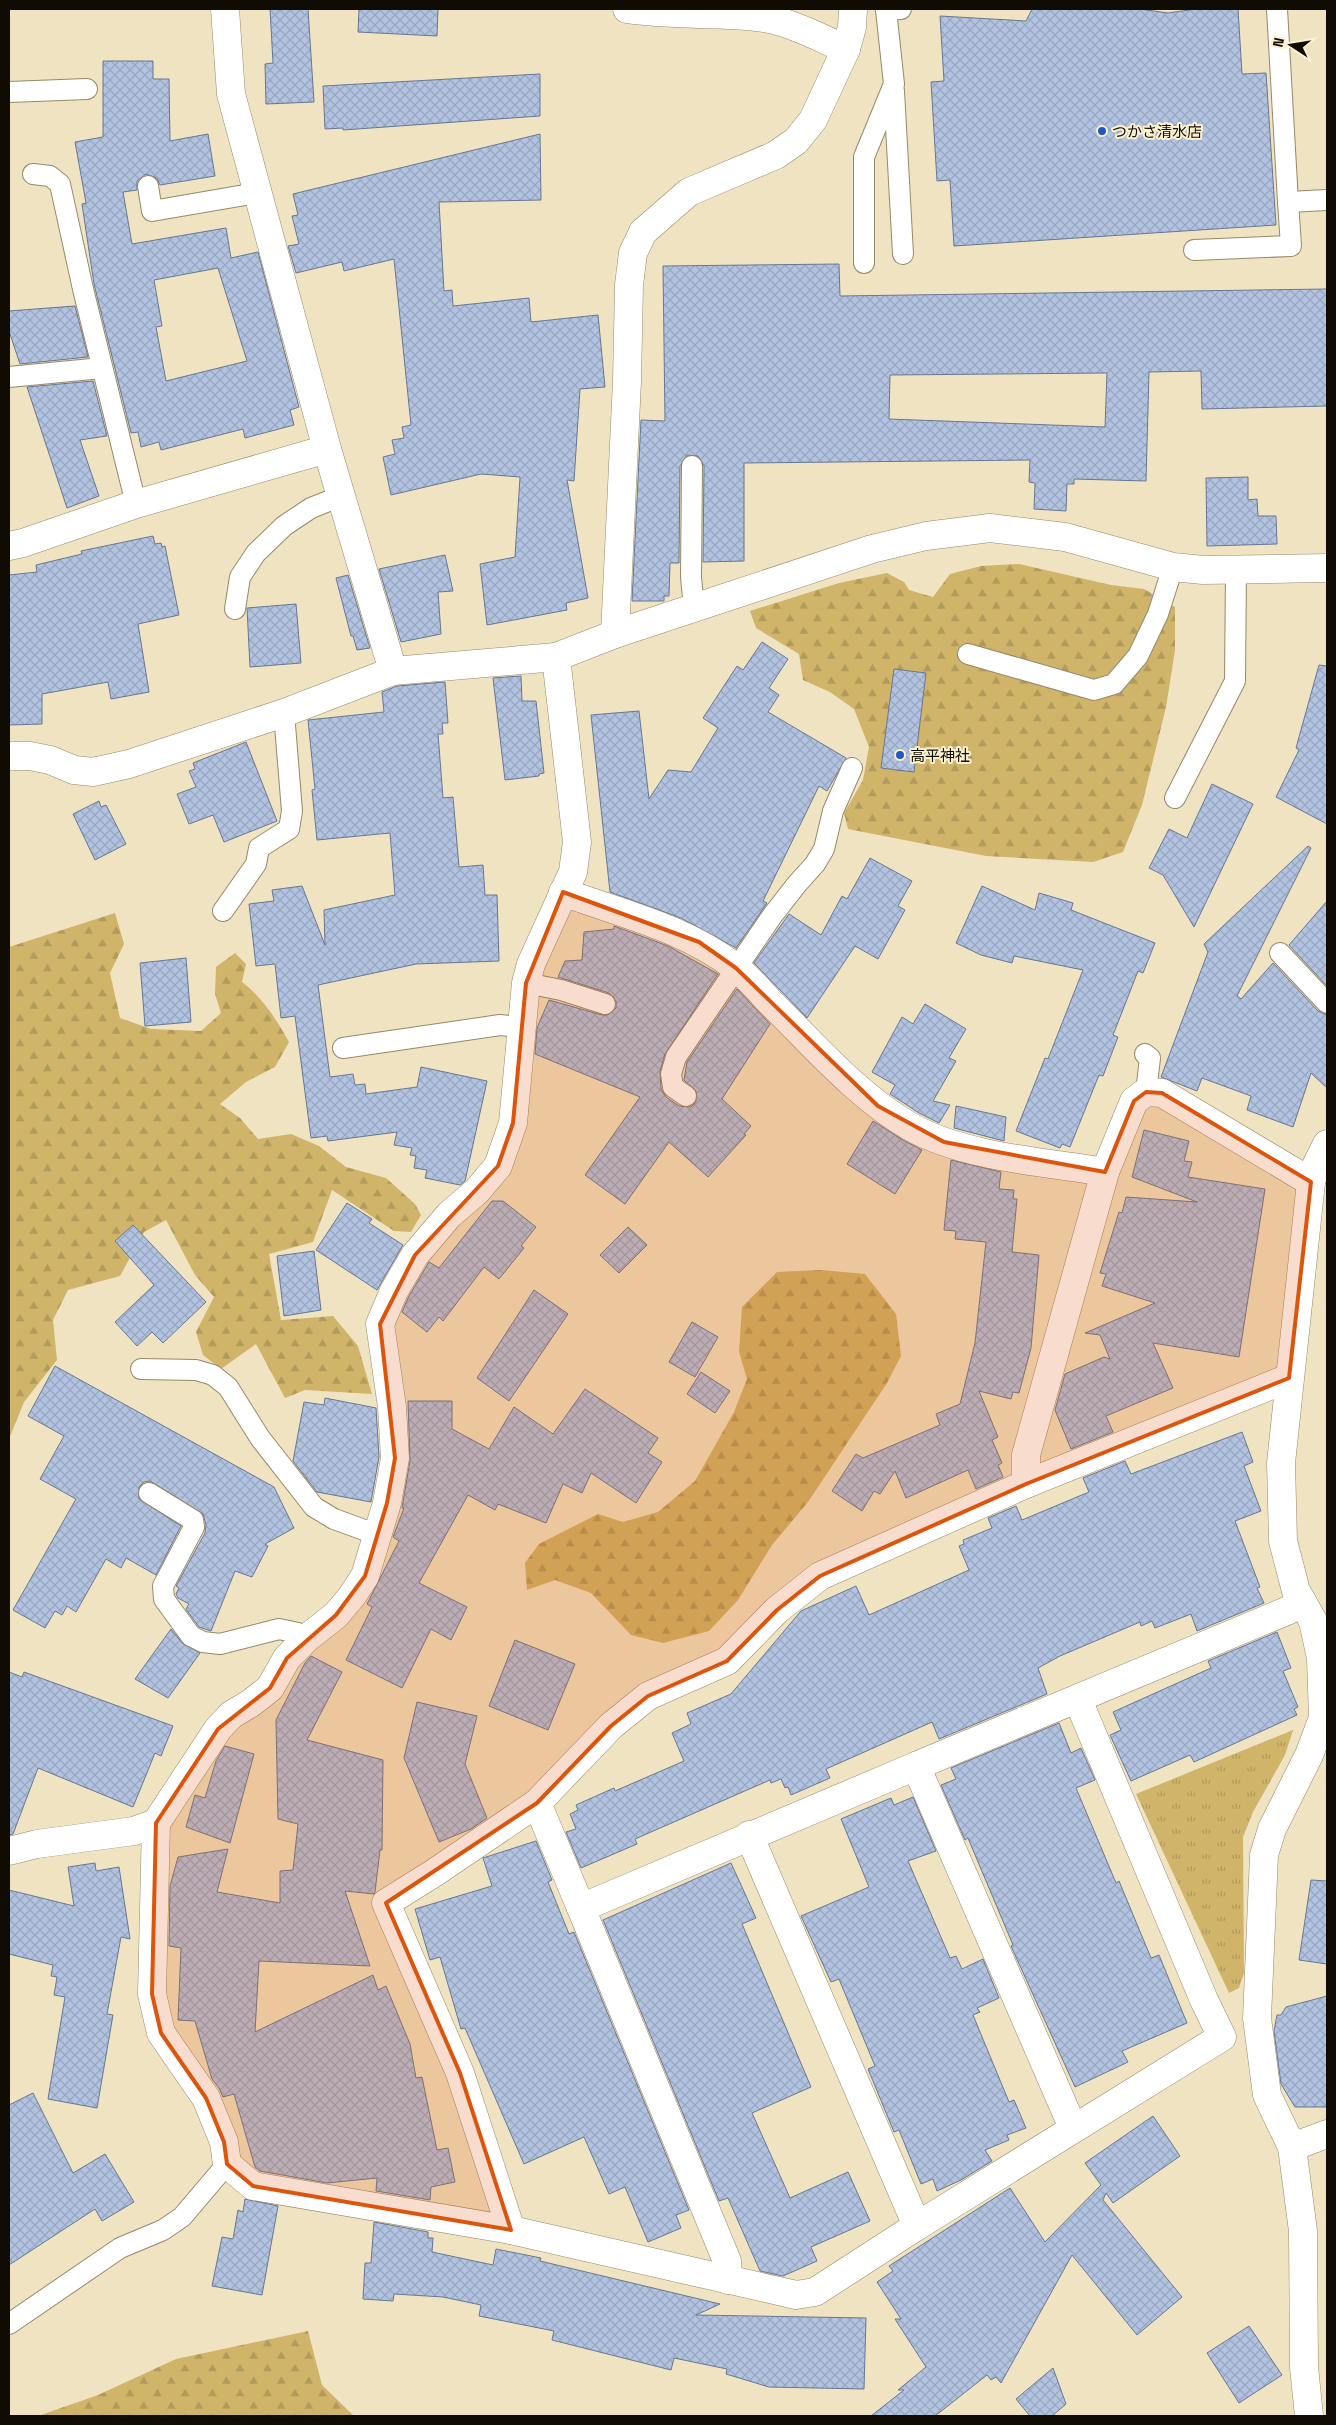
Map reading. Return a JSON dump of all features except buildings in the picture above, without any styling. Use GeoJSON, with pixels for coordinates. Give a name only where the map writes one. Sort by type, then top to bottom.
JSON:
{"type":"FeatureCollection","features":[{"type":"Feature","properties":{"kind":"street"},"geometry":{"type":"LineString","coordinates":[[224,9],[231,94],[256,193],[327,449],[393,671]]}},
{"type":"Feature","properties":{"kind":"street"},"geometry":{"type":"LineString","coordinates":[[627,9],[655,14],[758,17],[783,23],[846,49]]}},
{"type":"Feature","properties":{"kind":"street"},"geometry":{"type":"LineString","coordinates":[[615,634],[627,381],[629,285],[632,252],[644,232],[689,192],[776,155],[796,141],[813,120],[846,49],[853,11]]}},
{"type":"Feature","properties":{"kind":"street"},"geometry":{"type":"LineString","coordinates":[[9,546],[23,543],[136,504],[327,449]]}},
{"type":"Feature","properties":{"kind":"street"},"geometry":{"type":"LineString","coordinates":[[9,756],[30,756],[50,760],[74,770],[93,772],[128,764],[284,713],[393,671],[556,657],[615,634],[872,549],[926,536],[990,528],[1065,537],[1173,566],[1203,570],[1327,568]]}},
{"type":"Feature","properties":{"kind":"street"},"geometry":{"type":"LineString","coordinates":[[556,657],[577,842],[573,872],[531,964],[526,983],[513,1123],[498,1166],[477,1190],[449,1215],[415,1255],[394,1291],[380,1324],[392,1407],[395,1458],[387,1502],[365,1576],[352,1596],[336,1615],[307,1638],[287,1658],[270,1688],[251,1704],[231,1715],[218,1729],[156,1823],[152,1994],[161,2033],[206,2098],[224,2142],[227,2164],[253,2186],[511,2230],[796,2295],[815,2292],[1073,2128],[1222,2037],[1257,2018]]}},
{"type":"Feature","properties":{"kind":"street"},"geometry":{"type":"LineString","coordinates":[[563,892],[699,942],[736,968],[878,1106],[912,1127],[944,1142],[987,1152],[1105,1172]]}},
{"type":"Feature","properties":{"kind":"street"},"geometry":{"type":"LineString","coordinates":[[1026,1484],[1026,1455],[1105,1172],[1134,1101],[1146,1092],[1162,1093],[1320,1166],[1304,1255],[1281,1463],[1283,1541],[1296,1591],[1314,1614],[1321,1658],[1323,1718],[1309,1755],[1272,1829],[1264,1854],[1257,2018],[1267,2095],[1292,2147],[1303,2231],[1304,2367],[1309,2416]]}},
{"type":"Feature","properties":{"kind":"street"},"geometry":{"type":"LineString","coordinates":[[511,2230],[460,2073],[386,1903],[537,1803],[611,1726],[648,1696],[727,1661],[777,1610],[820,1576],[1026,1484],[1289,1378]]}},
{"type":"Feature","properties":{"kind":"street"},"geometry":{"type":"LineString","coordinates":[[581,1908],[749,1835],[1078,1700],[1289,1610],[1314,1614]]}},
{"type":"Feature","properties":{"kind":"street"},"geometry":{"type":"LineString","coordinates":[[1078,1700],[1204,2000],[1222,2037]]}},
{"type":"Feature","properties":{"kind":"street"},"geometry":{"type":"LineString","coordinates":[[916,1766],[1073,2128]]}},
{"type":"Feature","properties":{"kind":"street"},"geometry":{"type":"LineString","coordinates":[[537,1803],[727,2261],[728,2280]]}},
{"type":"Feature","properties":{"kind":"street"},"geometry":{"type":"LineString","coordinates":[[9,1851],[37,1844],[134,1831],[156,1823]]}},
{"type":"Feature","properties":{"kind":"street"},"geometry":{"type":"LineString","coordinates":[[749,1835],[917,2226]]}},
{"type":"Feature","properties":{"kind":"street"},"geometry":{"type":"LineString","coordinates":[[1292,2147],[1327,2134]]}},
{"type":"Feature","properties":{"kind":"lane"},"geometry":{"type":"LineString","coordinates":[[853,11],[894,9],[894,84],[903,254]]}},
{"type":"Feature","properties":{"kind":"lane"},"geometry":{"type":"LineString","coordinates":[[1194,250],[1292,246],[1277,9]]}},
{"type":"Feature","properties":{"kind":"lane"},"geometry":{"type":"LineString","coordinates":[[864,263],[864,157],[894,84]]}},
{"type":"Feature","properties":{"kind":"lane"},"geometry":{"type":"LineString","coordinates":[[9,92],[87,89]]}},
{"type":"Feature","properties":{"kind":"lane"},"geometry":{"type":"LineString","coordinates":[[33,174],[50,176],[60,184],[102,368],[136,504]]}},
{"type":"Feature","properties":{"kind":"lane"},"geometry":{"type":"LineString","coordinates":[[148,186],[152,211],[256,193]]}},
{"type":"Feature","properties":{"kind":"lane"},"geometry":{"type":"LineString","coordinates":[[1288,202],[1327,200]]}},
{"type":"Feature","properties":{"kind":"lane"},"geometry":{"type":"LineString","coordinates":[[9,377],[102,368]]}},
{"type":"Feature","properties":{"kind":"lane"},"geometry":{"type":"LineString","coordinates":[[692,466],[691,576],[694,608]]}},
{"type":"Feature","properties":{"kind":"lane"},"geometry":{"type":"LineString","coordinates":[[235,609],[240,577],[256,553],[284,526],[311,508],[341,496]]}},
{"type":"Feature","properties":{"kind":"lane"},"geometry":{"type":"LineString","coordinates":[[968,654],[1094,690],[1114,684],[1138,656],[1158,614],[1173,566]]}},
{"type":"Feature","properties":{"kind":"lane"},"geometry":{"type":"LineString","coordinates":[[1175,798],[1235,681],[1236,570]]}},
{"type":"Feature","properties":{"kind":"lane"},"geometry":{"type":"LineString","coordinates":[[223,911],[256,864],[259,848],[289,829],[292,811],[284,713]]}},
{"type":"Feature","properties":{"kind":"lane"},"geometry":{"type":"LineString","coordinates":[[686,1096],[673,1087],[671,1074],[676,1057],[772,916],[815,864],[824,849],[833,812],[852,768]]}},
{"type":"Feature","properties":{"kind":"lane"},"geometry":{"type":"LineString","coordinates":[[1280,953],[1327,1003]]}},
{"type":"Feature","properties":{"kind":"lane"},"geometry":{"type":"LineString","coordinates":[[526,983],[562,990],[605,1004]]}},
{"type":"Feature","properties":{"kind":"lane"},"geometry":{"type":"LineString","coordinates":[[343,1048],[500,1025],[521,1027]]}},
{"type":"Feature","properties":{"kind":"lane"},"geometry":{"type":"LineString","coordinates":[[1145,1054],[1150,1058],[1146,1092]]}},
{"type":"Feature","properties":{"kind":"lane"},"geometry":{"type":"LineString","coordinates":[[141,1369],[196,1370],[213,1375],[228,1387],[260,1438],[314,1507],[334,1519],[378,1535]]}},
{"type":"Feature","properties":{"kind":"lane"},"geometry":{"type":"LineString","coordinates":[[149,1493],[192,1520],[194,1527],[163,1586],[164,1599],[191,1636],[203,1642],[220,1644],[279,1629],[298,1633],[307,1638]]}},
{"type":"Feature","properties":{"kind":"lane"},"geometry":{"type":"LineString","coordinates":[[9,2324],[120,2248],[163,2230],[182,2217],[227,2164]]}},
{"type":"Feature","properties":{"kind":"highlighted area"},"geometry":{"type":"Polygon","coordinates":[[[563,892],[699,942],[736,968],[878,1106],[944,1142],[1105,1172],[1134,1101],[1146,1092],[1162,1093],[1311,1182],[1289,1378],[1026,1484],[820,1576],[777,1610],[727,1661],[648,1696],[611,1726],[537,1803],[386,1903],[460,2073],[511,2230],[253,2186],[227,2164],[224,2142],[206,2098],[161,2033],[152,1994],[156,1823],[218,1729],[270,1688],[287,1658],[336,1615],[365,1576],[387,1503],[395,1458],[380,1324],[415,1255],[498,1166],[513,1123],[526,983],[563,892]]]}},
{"type":"Feature","properties":{"kind":"green space"},"geometry":{"type":"Polygon","coordinates":[[[1019,564],[1111,585],[1144,589],[1175,607],[1175,650],[1166,707],[1142,805],[1123,852],[1093,862],[986,856],[848,829],[844,813],[863,780],[869,747],[854,709],[830,692],[803,680],[799,654],[756,628],[750,611],[839,583],[887,573],[904,582],[909,590],[933,597],[950,574],[981,566],[1019,564]]]}},
{"type":"Feature","properties":{"kind":"green space"},"geometry":{"type":"Polygon","coordinates":[[[115,913],[124,944],[110,973],[120,1018],[151,1029],[201,1031],[221,1013],[215,994],[216,967],[235,953],[246,964],[242,982],[269,1009],[289,1042],[275,1067],[246,1082],[220,1104],[240,1118],[258,1139],[291,1134],[319,1146],[346,1167],[386,1178],[415,1204],[421,1215],[411,1232],[394,1231],[332,1190],[313,1242],[269,1254],[281,1320],[333,1316],[358,1346],[372,1394],[305,1390],[285,1398],[256,1344],[221,1369],[203,1355],[196,1332],[214,1297],[195,1275],[166,1220],[144,1232],[120,1276],[68,1290],[53,1320],[57,1360],[24,1402],[9,1439],[9,947],[115,913]]]}},
{"type":"Feature","properties":{"kind":"green space"},"geometry":{"type":"Polygon","coordinates":[[[821,1270],[865,1274],[896,1314],[901,1356],[887,1383],[808,1502],[772,1545],[738,1600],[709,1631],[663,1643],[631,1635],[591,1593],[555,1580],[527,1590],[525,1563],[539,1544],[598,1514],[623,1522],[658,1512],[695,1481],[734,1412],[747,1379],[739,1352],[742,1307],[777,1272],[821,1270]]]}},
{"type":"Feature","properties":{"kind":"green space"},"geometry":{"type":"Polygon","coordinates":[[[1293,1730],[1285,1755],[1253,1812],[1243,1837],[1244,1973],[1239,1988],[1229,1993],[1136,1794],[1293,1730]]]}},
{"type":"Feature","properties":{"kind":"green space"},"geometry":{"type":"Polygon","coordinates":[[[308,2331],[322,2385],[354,2416],[38,2416],[98,2395],[176,2359],[308,2331]]]}},
{"type":"Feature","properties":{"kind":"place","name":"つかさ清水店"},"geometry":{"type":"Point","coordinates":[1102,131]}},
{"type":"Feature","properties":{"kind":"place","name":"高平神社"},"geometry":{"type":"Point","coordinates":[900,755]}}]}
